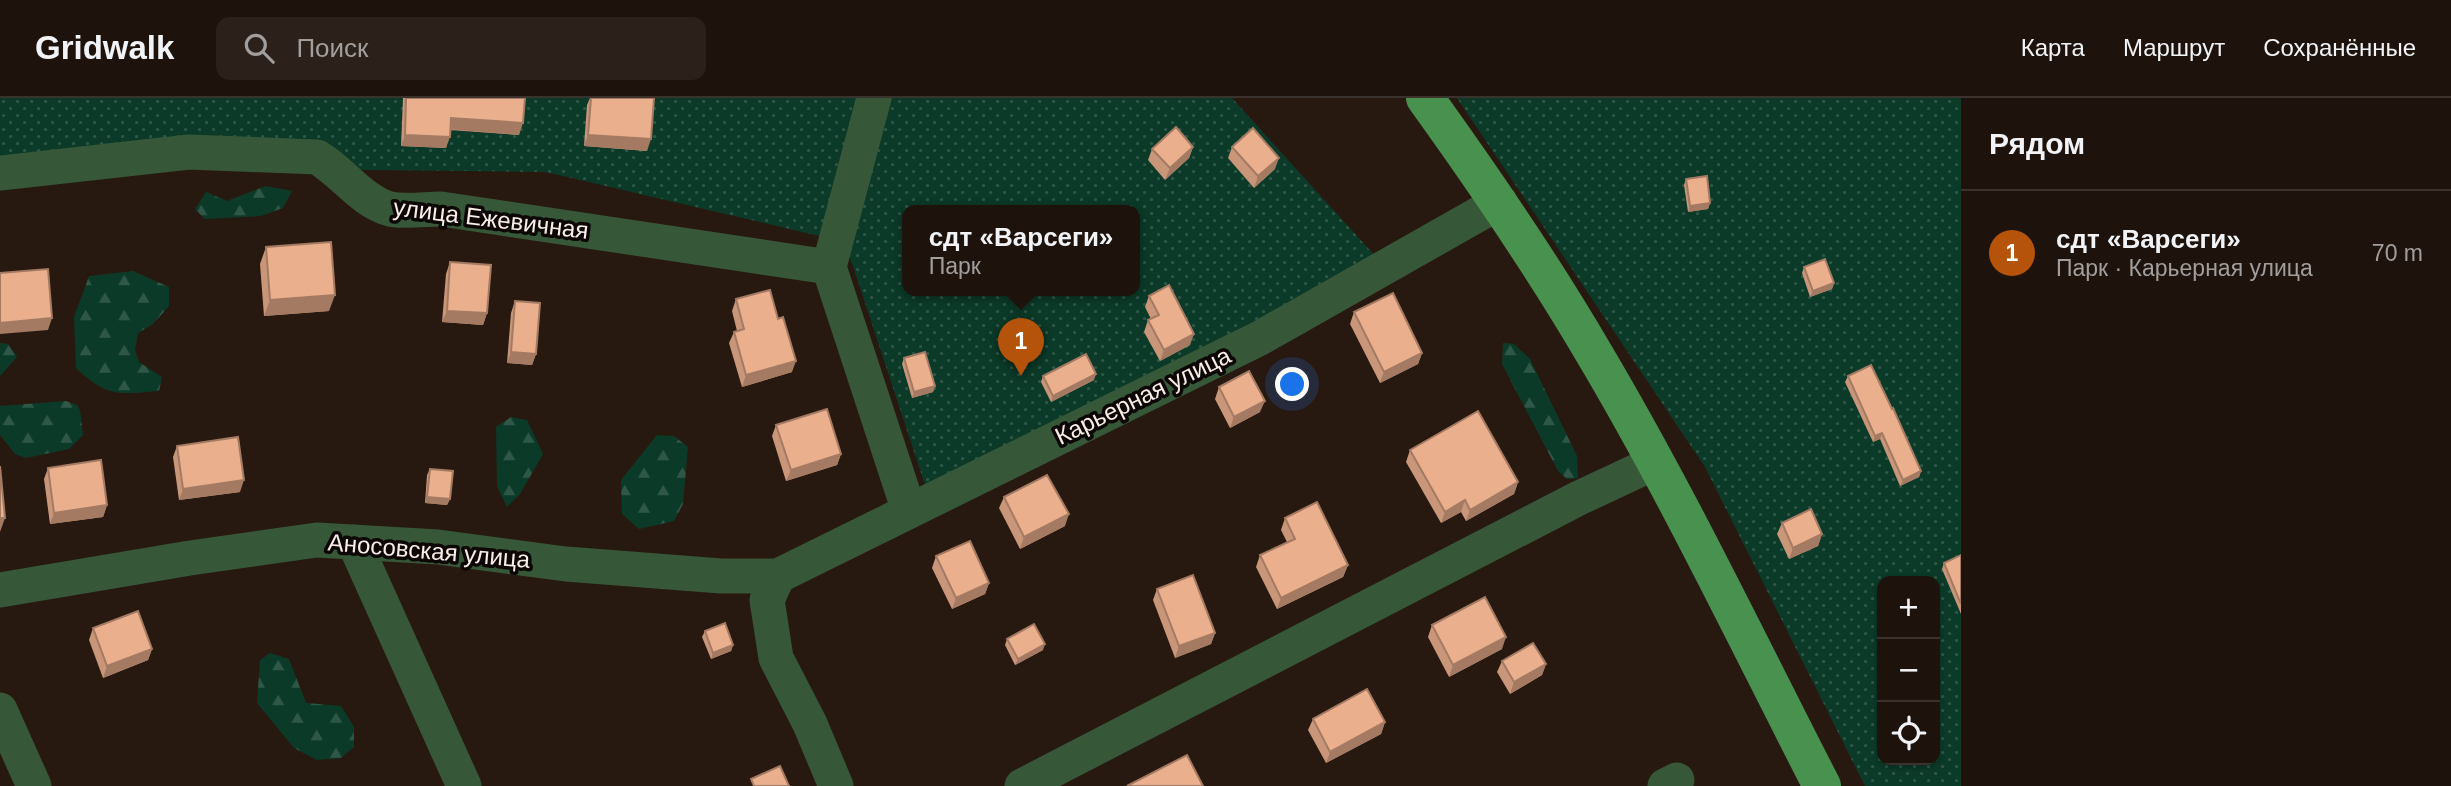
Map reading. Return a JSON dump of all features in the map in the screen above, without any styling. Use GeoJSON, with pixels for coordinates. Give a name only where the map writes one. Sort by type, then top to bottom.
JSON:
{"type":"FeatureCollection","features":[{"type":"Feature","properties":{"kind":"main road"},"geometry":{"type":"LineString","coordinates":[[1425,98],[1500,202],[1592,348],[1656,462],[1822,786]]}},
{"type":"Feature","properties":{"kind":"street"},"geometry":{"type":"LineString","coordinates":[[874,98],[829,267],[909,511]]}},
{"type":"Feature","properties":{"kind":"street","name":"улица Ежевичная"},"geometry":{"type":"LineString","coordinates":[[0,173],[189,152],[317,157],[332,166],[365,197],[391,209],[441,209],[829,267]]}},
{"type":"Feature","properties":{"kind":"street","name":"Карьерная улица"},"geometry":{"type":"LineString","coordinates":[[778,576],[1261,338],[1500,202]]}},
{"type":"Feature","properties":{"kind":"street"},"geometry":{"type":"LineString","coordinates":[[1022,786],[1579,498],[1656,462]]}},
{"type":"Feature","properties":{"kind":"street","name":"Аносовская улица"},"geometry":{"type":"LineString","coordinates":[[0,590],[317,540],[438,547],[579,565],[721,576],[778,576]]}},
{"type":"Feature","properties":{"kind":"street"},"geometry":{"type":"LineString","coordinates":[[354,542],[464,786]]}},
{"type":"Feature","properties":{"kind":"street"},"geometry":{"type":"LineString","coordinates":[[778,576],[767,600],[776,658],[810,724],[836,786]]}},
{"type":"Feature","properties":{"kind":"street"},"geometry":{"type":"LineString","coordinates":[[0,710],[34,786]]}},
{"type":"Feature","properties":{"kind":"green space"},"geometry":{"type":"Polygon","coordinates":[[[0,98],[1232,98],[1376,257],[928,494],[845,242],[546,172],[199,168],[0,186],[0,98]]]}},
{"type":"Feature","properties":{"kind":"green space"},"geometry":{"type":"Polygon","coordinates":[[[1457,98],[1961,98],[1961,786],[1865,786],[1705,467],[1457,98]]]}},
{"type":"Feature","properties":{"kind":"green space"},"geometry":{"type":"Polygon","coordinates":[[[266,186],[292,191],[283,208],[261,216],[205,219],[195,209],[206,192],[227,201],[266,186]]]}},
{"type":"Feature","properties":{"kind":"green space"},"geometry":{"type":"Polygon","coordinates":[[[133,271],[169,287],[169,306],[153,324],[138,333],[135,350],[139,362],[162,377],[159,391],[114,392],[97,385],[76,368],[74,317],[89,276],[133,271]]]}},
{"type":"Feature","properties":{"kind":"green space"},"geometry":{"type":"Polygon","coordinates":[[[0,343],[8,344],[17,357],[0,376],[0,343]]]}},
{"type":"Feature","properties":{"kind":"green space"},"geometry":{"type":"Polygon","coordinates":[[[1503,343],[1514,344],[1530,359],[1577,456],[1578,478],[1567,479],[1558,471],[1502,364],[1503,343]]]}},
{"type":"Feature","properties":{"kind":"green space"},"geometry":{"type":"Polygon","coordinates":[[[66,401],[77,405],[80,410],[83,435],[69,449],[26,458],[15,454],[0,435],[0,406],[66,401]]]}},
{"type":"Feature","properties":{"kind":"green space"},"geometry":{"type":"Polygon","coordinates":[[[511,417],[527,420],[543,454],[520,494],[507,507],[497,486],[496,427],[511,417]]]}},
{"type":"Feature","properties":{"kind":"green space"},"geometry":{"type":"Polygon","coordinates":[[[657,435],[674,436],[688,447],[683,504],[674,521],[639,529],[622,514],[621,480],[657,435]]]}},
{"type":"Feature","properties":{"kind":"green space"},"geometry":{"type":"Polygon","coordinates":[[[270,653],[289,659],[306,703],[341,706],[354,727],[354,747],[341,758],[317,760],[294,748],[257,703],[260,660],[270,653]]]}},
{"type":"Feature","properties":{"kind":"building"},"geometry":{"type":"Polygon","coordinates":[[[406,98],[525,98],[523,123],[451,118],[450,137],[405,135],[406,98]]]}},
{"type":"Feature","properties":{"kind":"building"},"geometry":{"type":"Polygon","coordinates":[[[591,98],[654,98],[651,139],[588,135],[591,98]]]}},
{"type":"Feature","properties":{"kind":"building"},"geometry":{"type":"Polygon","coordinates":[[[1176,127],[1193,147],[1170,168],[1152,149],[1176,127]]]}},
{"type":"Feature","properties":{"kind":"building"},"geometry":{"type":"Polygon","coordinates":[[[1253,128],[1279,158],[1258,176],[1232,147],[1253,128]]]}},
{"type":"Feature","properties":{"kind":"building"},"geometry":{"type":"Polygon","coordinates":[[[1707,176],[1710,203],[1690,206],[1686,179],[1707,176]]]}},
{"type":"Feature","properties":{"kind":"building"},"geometry":{"type":"Polygon","coordinates":[[[331,242],[335,295],[270,300],[266,247],[331,242]]]}},
{"type":"Feature","properties":{"kind":"building"},"geometry":{"type":"Polygon","coordinates":[[[1825,259],[1834,283],[1813,291],[1804,267],[1825,259]]]}},
{"type":"Feature","properties":{"kind":"building"},"geometry":{"type":"Polygon","coordinates":[[[450,262],[491,265],[487,313],[447,311],[450,262]]]}},
{"type":"Feature","properties":{"kind":"building"},"geometry":{"type":"Polygon","coordinates":[[[48,269],[52,318],[0,323],[0,273],[48,269]]]}},
{"type":"Feature","properties":{"kind":"building"},"geometry":{"type":"Polygon","coordinates":[[[1169,285],[1194,334],[1164,350],[1148,320],[1159,315],[1149,296],[1169,285]]]}},
{"type":"Feature","properties":{"kind":"building"},"geometry":{"type":"Polygon","coordinates":[[[770,290],[778,319],[783,317],[796,361],[746,375],[734,332],[744,329],[736,299],[770,290]]]}},
{"type":"Feature","properties":{"kind":"building"},"geometry":{"type":"Polygon","coordinates":[[[1393,293],[1422,353],[1384,372],[1354,312],[1393,293]]]}},
{"type":"Feature","properties":{"kind":"building"},"geometry":{"type":"Polygon","coordinates":[[[515,301],[540,303],[536,354],[511,352],[515,301]]]}},
{"type":"Feature","properties":{"kind":"building"},"geometry":{"type":"Polygon","coordinates":[[[925,352],[935,386],[914,392],[904,358],[925,352]]]}},
{"type":"Feature","properties":{"kind":"building"},"geometry":{"type":"Polygon","coordinates":[[[1086,354],[1096,374],[1053,396],[1043,376],[1086,354]]]}},
{"type":"Feature","properties":{"kind":"building"},"geometry":{"type":"Polygon","coordinates":[[[1871,365],[1921,471],[1903,480],[1882,433],[1875,436],[1848,376],[1871,365]]]}},
{"type":"Feature","properties":{"kind":"building"},"geometry":{"type":"Polygon","coordinates":[[[1249,371],[1265,401],[1234,417],[1219,387],[1249,371]]]}},
{"type":"Feature","properties":{"kind":"building"},"geometry":{"type":"Polygon","coordinates":[[[827,409],[841,454],[791,470],[776,425],[827,409]]]}},
{"type":"Feature","properties":{"kind":"building"},"geometry":{"type":"Polygon","coordinates":[[[1478,411],[1518,482],[1470,510],[1465,500],[1445,512],[1410,450],[1478,411]]]}},
{"type":"Feature","properties":{"kind":"building"},"geometry":{"type":"Polygon","coordinates":[[[238,437],[244,480],[183,489],[177,446],[238,437]]]}},
{"type":"Feature","properties":{"kind":"building"},"geometry":{"type":"Polygon","coordinates":[[[101,460],[107,505],[54,513],[48,468],[101,460]]]}},
{"type":"Feature","properties":{"kind":"building"},"geometry":{"type":"Polygon","coordinates":[[[0,466],[5,518],[0,518],[0,466]]]}},
{"type":"Feature","properties":{"kind":"building"},"geometry":{"type":"Polygon","coordinates":[[[430,469],[453,471],[450,499],[427,497],[430,469]]]}},
{"type":"Feature","properties":{"kind":"building"},"geometry":{"type":"Polygon","coordinates":[[[1047,475],[1069,514],[1024,537],[1004,497],[1047,475]]]}},
{"type":"Feature","properties":{"kind":"building"},"geometry":{"type":"Polygon","coordinates":[[[1317,502],[1348,565],[1281,598],[1260,555],[1295,539],[1285,518],[1317,502]]]}},
{"type":"Feature","properties":{"kind":"building"},"geometry":{"type":"Polygon","coordinates":[[[1811,509],[1822,534],[1793,548],[1782,523],[1811,509]]]}},
{"type":"Feature","properties":{"kind":"building"},"geometry":{"type":"Polygon","coordinates":[[[970,541],[989,583],[956,598],[936,556],[970,541]]]}},
{"type":"Feature","properties":{"kind":"building"},"geometry":{"type":"Polygon","coordinates":[[[1961,555],[1961,604],[1944,563],[1961,555]]]}},
{"type":"Feature","properties":{"kind":"building"},"geometry":{"type":"Polygon","coordinates":[[[1193,575],[1215,633],[1179,646],[1157,589],[1193,575]]]}},
{"type":"Feature","properties":{"kind":"building"},"geometry":{"type":"Polygon","coordinates":[[[1485,597],[1506,637],[1453,665],[1432,625],[1485,597]]]}},
{"type":"Feature","properties":{"kind":"building"},"geometry":{"type":"Polygon","coordinates":[[[138,611],[152,649],[107,666],[93,628],[138,611]]]}},
{"type":"Feature","properties":{"kind":"building"},"geometry":{"type":"Polygon","coordinates":[[[725,623],[733,645],[713,653],[705,631],[725,623]]]}},
{"type":"Feature","properties":{"kind":"building"},"geometry":{"type":"Polygon","coordinates":[[[1034,624],[1045,644],[1018,659],[1007,639],[1034,624]]]}},
{"type":"Feature","properties":{"kind":"building"},"geometry":{"type":"Polygon","coordinates":[[[1533,643],[1546,664],[1514,682],[1502,661],[1533,643]]]}},
{"type":"Feature","properties":{"kind":"building"},"geometry":{"type":"Polygon","coordinates":[[[1367,689],[1385,722],[1330,752],[1313,719],[1367,689]]]}},
{"type":"Feature","properties":{"kind":"building"},"geometry":{"type":"Polygon","coordinates":[[[1187,755],[1203,786],[1127,786],[1187,755]]]}},
{"type":"Feature","properties":{"kind":"building"},"geometry":{"type":"Polygon","coordinates":[[[780,766],[789,786],[754,786],[751,779],[780,766]]]}},
{"type":"Feature","properties":{"kind":"place","name":"сдт «Варсеги»"},"geometry":{"type":"Point","coordinates":[1021,376]}}]}
